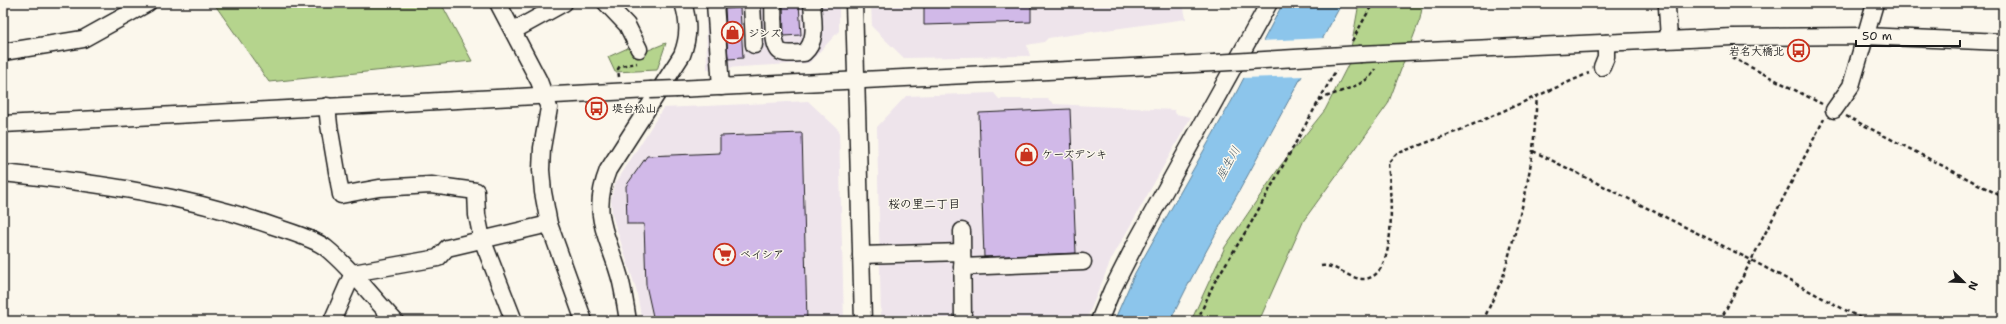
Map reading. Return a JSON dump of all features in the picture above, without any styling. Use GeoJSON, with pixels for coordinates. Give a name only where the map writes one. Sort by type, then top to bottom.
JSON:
{"type":"FeatureCollection","features":[{"type":"Feature","properties":{"kind":"street"},"geometry":{"type":"LineString","coordinates":[[3,52],[83,39],[148,3]]}},
{"type":"Feature","properties":{"kind":"street"},"geometry":{"type":"LineString","coordinates":[[498,3],[514,31],[545,96],[549,113],[542,148],[541,170],[543,192],[549,224],[584,321]]}},
{"type":"Feature","properties":{"kind":"street"},"geometry":{"type":"LineString","coordinates":[[514,31],[564,3]]}},
{"type":"Feature","properties":{"kind":"street"},"geometry":{"type":"LineString","coordinates":[[606,3],[627,25],[639,49]]}},
{"type":"Feature","properties":{"kind":"street"},"geometry":{"type":"LineString","coordinates":[[628,321],[621,282],[602,225],[599,205],[600,188],[608,170],[682,55],[687,42],[688,28],[687,16],[682,3]]}},
{"type":"Feature","properties":{"kind":"street"},"geometry":{"type":"LineString","coordinates":[[715,3],[716,92]]}},
{"type":"Feature","properties":{"kind":"street"},"geometry":{"type":"LineString","coordinates":[[752,3],[754,45]]}},
{"type":"Feature","properties":{"kind":"street"},"geometry":{"type":"LineString","coordinates":[[773,3],[775,43],[778,50],[782,53],[804,53],[809,48],[813,39],[812,3]]}},
{"type":"Feature","properties":{"kind":"street"},"geometry":{"type":"LineString","coordinates":[[854,3],[863,321]]}},
{"type":"Feature","properties":{"kind":"street"},"geometry":{"type":"LineString","coordinates":[[1099,321],[1112,290],[1138,239],[1269,3]]}},
{"type":"Feature","properties":{"kind":"street"},"geometry":{"type":"LineString","coordinates":[[1668,3],[1669,40]]}},
{"type":"Feature","properties":{"kind":"street"},"geometry":{"type":"LineString","coordinates":[[1832,109],[1851,86],[1875,3]]}},
{"type":"Feature","properties":{"kind":"street"},"geometry":{"type":"LineString","coordinates":[[3,124],[650,90],[677,89],[716,92],[857,80],[1214,63],[1356,49],[1606,43],[1732,37],[1865,36],[2003,42]]}},
{"type":"Feature","properties":{"kind":"street"},"geometry":{"type":"LineString","coordinates":[[1602,67],[1606,57],[1606,43]]}},
{"type":"Feature","properties":{"kind":"street"},"geometry":{"type":"LineString","coordinates":[[327,106],[341,195],[379,188],[431,185],[476,191],[477,215],[482,239],[514,321]]}},
{"type":"Feature","properties":{"kind":"street"},"geometry":{"type":"LineString","coordinates":[[3,173],[103,184],[164,195],[237,213],[325,247],[354,273],[395,321]]}},
{"type":"Feature","properties":{"kind":"street"},"geometry":{"type":"LineString","coordinates":[[354,273],[438,258],[447,248],[549,224]]}},
{"type":"Feature","properties":{"kind":"street"},"geometry":{"type":"LineString","coordinates":[[962,231],[963,321]]}},
{"type":"Feature","properties":{"kind":"street"},"geometry":{"type":"LineString","coordinates":[[861,255],[1083,262]]}},
{"type":"Feature","properties":{"kind":"street"},"geometry":{"type":"LineString","coordinates":[[332,321],[354,273]]}},
{"type":"Feature","properties":{"kind":"path"},"geometry":{"type":"LineString","coordinates":[[1356,49],[1373,3]]}},
{"type":"Feature","properties":{"kind":"path"},"geometry":{"type":"LineString","coordinates":[[1732,37],[1731,57],[2003,197]]}},
{"type":"Feature","properties":{"kind":"path"},"geometry":{"type":"LineString","coordinates":[[1197,321],[1214,283],[1251,223],[1338,65]]}},
{"type":"Feature","properties":{"kind":"path"},"geometry":{"type":"LineString","coordinates":[[1321,266],[1329,265],[1359,279],[1367,279],[1378,272],[1387,253],[1390,234],[1392,209],[1388,162],[1396,154],[1458,131],[1602,67]]}},
{"type":"Feature","properties":{"kind":"path"},"geometry":{"type":"LineString","coordinates":[[618,69],[619,77]]}},
{"type":"Feature","properties":{"kind":"path"},"geometry":{"type":"LineString","coordinates":[[1319,100],[1329,94],[1356,86],[1369,77],[1375,69]]}},
{"type":"Feature","properties":{"kind":"path"},"geometry":{"type":"LineString","coordinates":[[1482,321],[1503,278],[1525,196],[1533,151],[1537,96]]}},
{"type":"Feature","properties":{"kind":"path"},"geometry":{"type":"LineString","coordinates":[[1720,321],[1832,109]]}},
{"type":"Feature","properties":{"kind":"path"},"geometry":{"type":"LineString","coordinates":[[1533,151],[1752,260],[1866,321]]}},
{"type":"Feature","properties":{"kind":"path"},"geometry":{"type":"LineString","coordinates":[[1998,321],[2003,319]]}},
{"type":"Feature","properties":{"kind":"shaded area"},"geometry":{"type":"Polygon","coordinates":[[[703,3],[839,3],[839,31],[809,63],[707,69],[706,7],[703,3]]]}},
{"type":"Feature","properties":{"kind":"shaded area"},"geometry":{"type":"Polygon","coordinates":[[[871,3],[1183,3],[1186,19],[1048,38],[1044,42],[1027,45],[1030,56],[904,58],[872,27],[871,3]]]}},
{"type":"Feature","properties":{"kind":"shaded area"},"geometry":{"type":"Polygon","coordinates":[[[994,93],[999,99],[1048,99],[1054,104],[1174,110],[1176,114],[1191,117],[1111,260],[1086,321],[881,321],[877,127],[906,96],[994,93]]]}},
{"type":"Feature","properties":{"kind":"shaded area","name":"ベイシア"},"geometry":{"type":"Polygon","coordinates":[[[808,101],[839,130],[844,321],[642,321],[636,289],[612,215],[611,200],[614,186],[663,108],[808,101]]]}},
{"type":"Feature","properties":{"kind":"green space"},"geometry":{"type":"Polygon","coordinates":[[[220,3],[441,3],[472,61],[269,82],[215,5],[220,3]]]}},
{"type":"Feature","properties":{"kind":"green space"},"geometry":{"type":"Polygon","coordinates":[[[1359,3],[1423,3],[1420,19],[1388,104],[1304,220],[1259,321],[1191,321],[1225,247],[1281,165],[1325,110],[1348,65],[1359,3]]]}},
{"type":"Feature","properties":{"kind":"green space"},"geometry":{"type":"Polygon","coordinates":[[[666,43],[657,70],[615,72],[608,57],[630,47],[634,56],[666,43]]]}},
{"type":"Feature","properties":{"kind":"water","name":"座生川"},"geometry":{"type":"Polygon","coordinates":[[[1283,3],[1342,3],[1191,279],[1170,321],[1114,321],[1135,273],[1235,95],[1283,3]]]}},
{"type":"Feature","properties":{"kind":"pier"},"geometry":{"type":"Polygon","coordinates":[[[1325,38],[1305,76],[1241,78],[1259,41],[1325,38]]]}},
{"type":"Feature","properties":{"kind":"building"},"geometry":{"type":"Polygon","coordinates":[[[783,3],[799,3],[801,35],[784,36],[783,3]]]}},
{"type":"Feature","properties":{"kind":"building"},"geometry":{"type":"Polygon","coordinates":[[[924,3],[1031,3],[1031,22],[924,25],[924,3]]]}},
{"type":"Feature","properties":{"kind":"building","name":"ジンズ"},"geometry":{"type":"Polygon","coordinates":[[[740,8],[743,58],[728,59],[725,9],[740,8]]]}},
{"type":"Feature","properties":{"kind":"building","name":"ケーズデンキ"},"geometry":{"type":"Polygon","coordinates":[[[1070,109],[1076,253],[984,257],[979,113],[1070,109]]]}},
{"type":"Feature","properties":{"kind":"building","name":"ベイシア"},"geometry":{"type":"Polygon","coordinates":[[[802,133],[807,321],[654,321],[646,285],[644,224],[627,224],[626,186],[647,156],[720,153],[720,136],[802,133]]]}},
{"type":"Feature","properties":{"kind":"place","name":"ジンズ"},"geometry":{"type":"Point","coordinates":[732,33]}},
{"type":"Feature","properties":{"kind":"place","name":"岩名大橋北"},"geometry":{"type":"Point","coordinates":[1799,51]}},
{"type":"Feature","properties":{"kind":"place","name":"堤台松山"},"geometry":{"type":"Point","coordinates":[597,108]}},
{"type":"Feature","properties":{"kind":"place","name":"ケーズデンキ"},"geometry":{"type":"Point","coordinates":[1026,154]}},
{"type":"Feature","properties":{"kind":"place","name":"ベイシア"},"geometry":{"type":"Point","coordinates":[725,254]}},
{"type":"Feature","properties":{"kind":"district","name":"桜の里二丁目"},"geometry":{"type":"Point","coordinates":[924,204]}}]}
